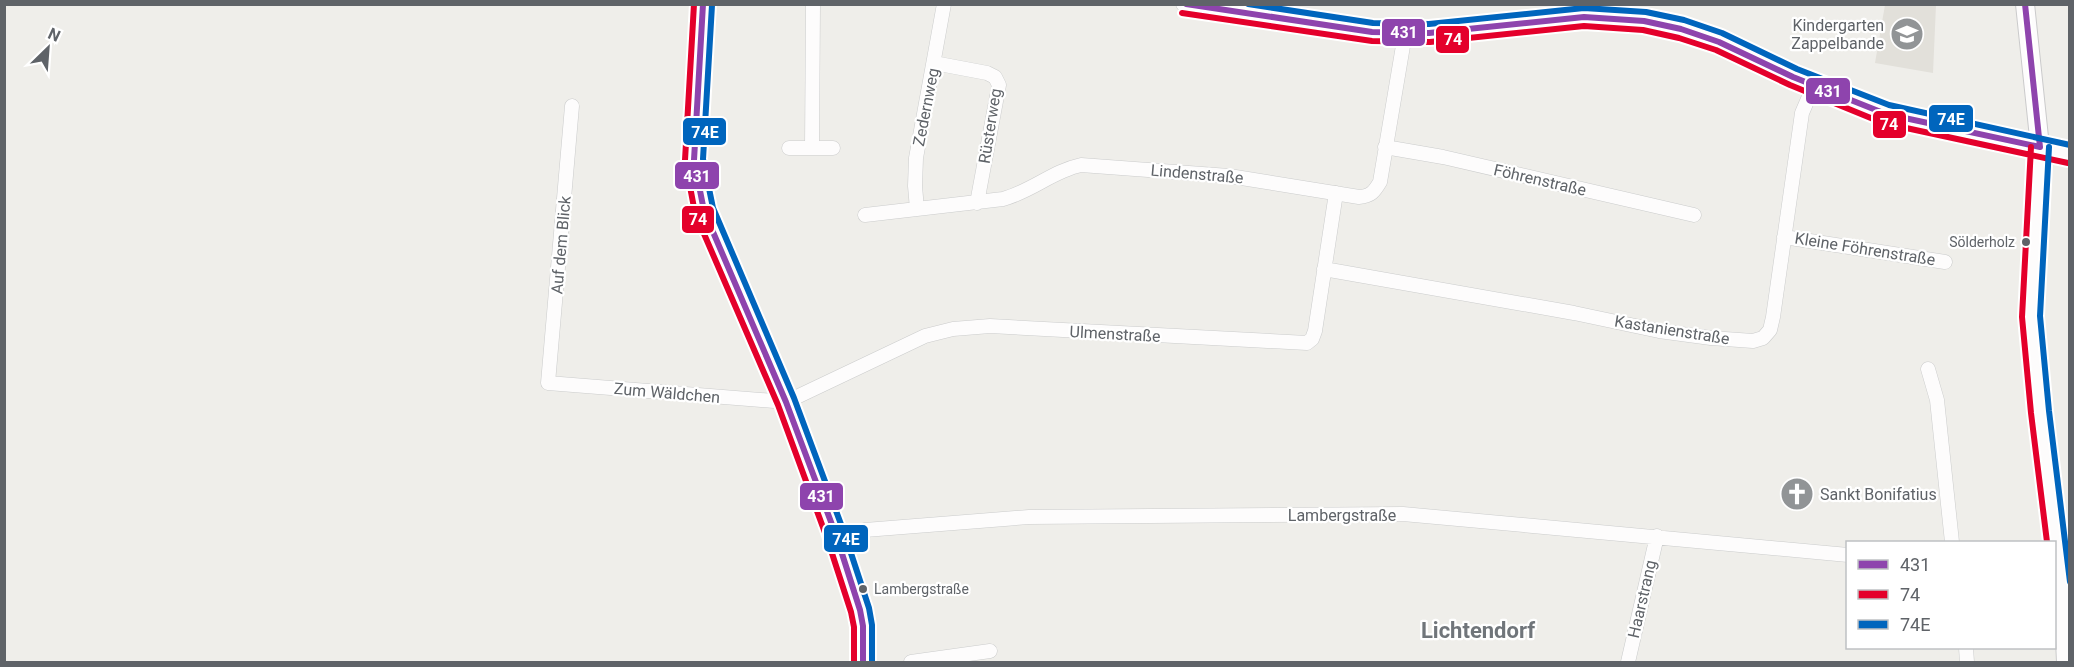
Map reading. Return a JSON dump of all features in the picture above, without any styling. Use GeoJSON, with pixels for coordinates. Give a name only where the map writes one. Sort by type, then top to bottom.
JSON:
{"type":"FeatureCollection","features":[{"type":"Feature","properties":{"kind":"main road"},"geometry":{"type":"LineString","coordinates":[[2025,4],[2041,173],[2033,244],[2031,318],[2053,541]]}},
{"type":"Feature","properties":{"kind":"main road"},"geometry":{"type":"LineString","coordinates":[[2057,577],[2066,663]]}},
{"type":"Feature","properties":{"kind":"street"},"geometry":{"type":"LineString","coordinates":[[703,4],[694,160],[704,211],[786,402],[837,538],[862,618],[863,663]]}},
{"type":"Feature","properties":{"kind":"street"},"geometry":{"type":"LineString","coordinates":[[812,148],[813,4]]}},
{"type":"Feature","properties":{"kind":"street","name":"Zedernweg"},"geometry":{"type":"LineString","coordinates":[[917,209],[916,158],[944,4]]}},
{"type":"Feature","properties":{"kind":"street"},"geometry":{"type":"LineString","coordinates":[[1183,4],[1372,32],[1405,34],[1584,17],[1644,21],[1681,29],[1719,42],[1814,86],[1886,114],[2070,154]]}},
{"type":"Feature","properties":{"kind":"street","name":"Lindenstraße"},"geometry":{"type":"LineString","coordinates":[[865,215],[1003,199],[1022,194],[1067,168],[1082,165],[1229,176],[1359,197],[1368,196],[1375,191],[1380,182],[1405,34]]}},
{"type":"Feature","properties":{"kind":"street","name":"Rüsterweg"},"geometry":{"type":"LineString","coordinates":[[934,63],[987,73],[995,77],[999,86],[977,202]]}},
{"type":"Feature","properties":{"kind":"street","name":"Kastanienstraße"},"geometry":{"type":"LineString","coordinates":[[1324,269],[1563,311],[1659,331],[1753,341],[1763,338],[1770,330],[1802,113],[1814,86]]}},
{"type":"Feature","properties":{"kind":"street","name":"Auf dem Blick"},"geometry":{"type":"LineString","coordinates":[[548,383],[572,106]]}},
{"type":"Feature","properties":{"kind":"street","name":"Föhrenstraße"},"geometry":{"type":"LineString","coordinates":[[1385,147],[1443,157],[1694,215]]}},
{"type":"Feature","properties":{"kind":"street"},"geometry":{"type":"LineString","coordinates":[[789,148],[834,148]]}},
{"type":"Feature","properties":{"kind":"street","name":"Ulmenstraße"},"geometry":{"type":"LineString","coordinates":[[786,402],[925,336],[953,329],[990,326],[1307,343],[1312,339],[1315,331],[1336,193]]}},
{"type":"Feature","properties":{"kind":"street","name":"Kleine Föhrenstraße"},"geometry":{"type":"LineString","coordinates":[[1784,237],[1945,262]]}},
{"type":"Feature","properties":{"kind":"street"},"geometry":{"type":"LineString","coordinates":[[1928,369],[1937,400],[1952,541]]}},
{"type":"Feature","properties":{"kind":"street","name":"Zum Wäldchen"},"geometry":{"type":"LineString","coordinates":[[548,383],[786,402]]}},
{"type":"Feature","properties":{"kind":"street","name":"Lambergstraße"},"geometry":{"type":"LineString","coordinates":[[837,538],[865,530],[1029,517],[1403,514],[1846,555]]}},
{"type":"Feature","properties":{"kind":"street","name":"Haarstrang"},"geometry":{"type":"LineString","coordinates":[[1628,663],[1657,536]]}},
{"type":"Feature","properties":{"kind":"street"},"geometry":{"type":"LineString","coordinates":[[911,663],[990,651]]}},
{"type":"Feature","properties":{"kind":"shaded area","name":"Kindergarten Zappelbande"},"geometry":{"type":"Polygon","coordinates":[[[1885,5],[1936,5],[1933,73],[1875,63],[1885,5]]]}},
{"type":"Feature","properties":{"kind":"transit line","name":"74"},"geometry":{"type":"LineString","coordinates":[[694,4],[685,160],[695,213],[778,405],[828,541],[851,612],[854,627],[854,662]]}},
{"type":"Feature","properties":{"kind":"transit line","name":"431"},"geometry":{"type":"LineString","coordinates":[[703,4],[694,160],[704,211],[786,402],[837,538],[860,610],[863,626],[863,662]]}},
{"type":"Feature","properties":{"kind":"transit line","name":"431"},"geometry":{"type":"LineString","coordinates":[[1186,4],[1372,32],[1429,33],[1584,17],[1644,21],[1681,29],[1719,42],[1793,77],[1886,114],[2040,147]]}},
{"type":"Feature","properties":{"kind":"transit line","name":"74E"},"geometry":{"type":"LineString","coordinates":[[1248,4],[1373,23],[1429,24],[1584,8],[1646,12],[1684,20],[1722,33],[1797,69],[1889,105],[2070,145]]}},
{"type":"Feature","properties":{"kind":"transit line","name":"431"},"geometry":{"type":"LineString","coordinates":[[2025,4],[2040,147]]}},
{"type":"Feature","properties":{"kind":"transit line","name":"74E"},"geometry":{"type":"LineString","coordinates":[[712,5],[703,159],[713,208],[794,398],[845,535],[869,608],[872,625],[872,662]]}},
{"type":"Feature","properties":{"kind":"transit line","name":"74"},"geometry":{"type":"LineString","coordinates":[[1182,13],[1372,41],[1430,42],[1584,26],[1643,30],[1716,50],[1790,85],[1883,123],[2068,163]]}},
{"type":"Feature","properties":{"kind":"transit line","name":"74"},"geometry":{"type":"LineString","coordinates":[[2031,147],[2022,317],[2047,541]]}},
{"type":"Feature","properties":{"kind":"transit line","name":"74E"},"geometry":{"type":"LineString","coordinates":[[2049,147],[2040,316],[2070,582]]}},
{"type":"Feature","properties":{"kind":"place","name":"Kindergarten Zappelbande"},"geometry":{"type":"Point","coordinates":[1907,34]}},
{"type":"Feature","properties":{"kind":"place","name":"Sölderholz"},"geometry":{"type":"Point","coordinates":[2026,242]}},
{"type":"Feature","properties":{"kind":"place","name":"Sankt Bonifatius"},"geometry":{"type":"Point","coordinates":[1797,494]}},
{"type":"Feature","properties":{"kind":"place","name":"Lambergstraße"},"geometry":{"type":"Point","coordinates":[863,589]}},
{"type":"Feature","properties":{"kind":"district","name":"Lichtendorf"},"geometry":{"type":"Point","coordinates":[1478,630]}}]}
